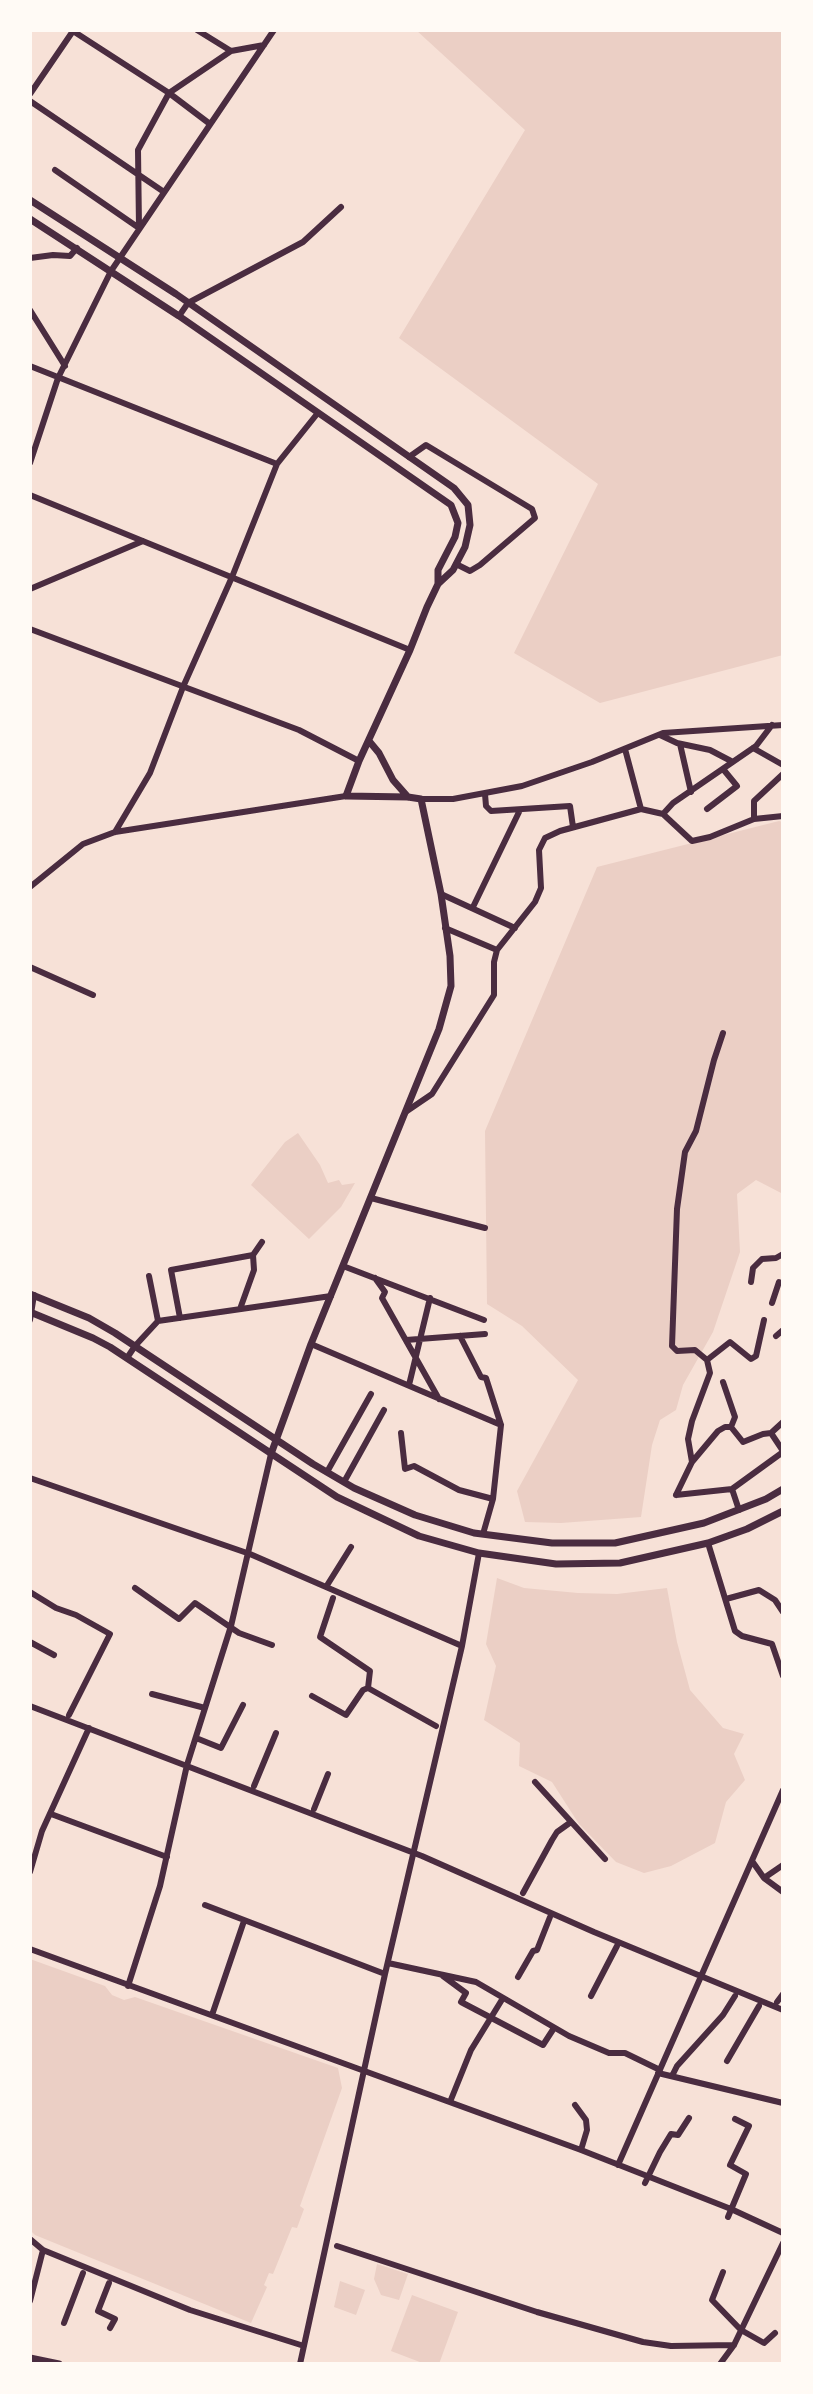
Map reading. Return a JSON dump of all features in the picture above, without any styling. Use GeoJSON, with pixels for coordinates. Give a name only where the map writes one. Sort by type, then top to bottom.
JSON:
{"type":"FeatureCollection","features":[{"type":"Feature","properties":{"kind":"street"},"geometry":{"type":"LineString","coordinates":[[197,30],[231,51]]}},
{"type":"Feature","properties":{"kind":"street"},"geometry":{"type":"LineString","coordinates":[[30,463],[58,378],[111,271],[274,30]]}},
{"type":"Feature","properties":{"kind":"street"},"geometry":{"type":"LineString","coordinates":[[30,94],[73,31],[169,93],[210,124]]}},
{"type":"Feature","properties":{"kind":"street"},"geometry":{"type":"LineString","coordinates":[[139,228],[138,150],[169,93],[231,51],[264,45]]}},
{"type":"Feature","properties":{"kind":"street"},"geometry":{"type":"LineString","coordinates":[[30,101],[164,192]]}},
{"type":"Feature","properties":{"kind":"street"},"geometry":{"type":"LineString","coordinates":[[55,170],[139,228]]}},
{"type":"Feature","properties":{"kind":"street"},"geometry":{"type":"LineString","coordinates":[[30,200],[188,303],[454,488],[468,505],[470,525],[465,547],[453,570],[438,584]]}},
{"type":"Feature","properties":{"kind":"street"},"geometry":{"type":"LineString","coordinates":[[179,316],[188,303],[303,242],[341,207]]}},
{"type":"Feature","properties":{"kind":"street"},"geometry":{"type":"LineString","coordinates":[[30,219],[179,316],[451,505],[458,523],[455,537],[438,570],[438,584],[346,796]]}},
{"type":"Feature","properties":{"kind":"street"},"geometry":{"type":"LineString","coordinates":[[30,258],[70,256],[77,248]]}},
{"type":"Feature","properties":{"kind":"street"},"geometry":{"type":"LineString","coordinates":[[30,310],[65,366]]}},
{"type":"Feature","properties":{"kind":"street"},"geometry":{"type":"LineString","coordinates":[[30,366],[277,464]]}},
{"type":"Feature","properties":{"kind":"street"},"geometry":{"type":"LineString","coordinates":[[115,832],[150,773],[277,464],[317,414]]}},
{"type":"Feature","properties":{"kind":"street"},"geometry":{"type":"LineString","coordinates":[[409,457],[426,445],[532,509],[535,518],[480,565],[470,571],[456,564]]}},
{"type":"Feature","properties":{"kind":"street"},"geometry":{"type":"LineString","coordinates":[[30,495],[410,650]]}},
{"type":"Feature","properties":{"kind":"street"},"geometry":{"type":"LineString","coordinates":[[30,589],[143,541]]}},
{"type":"Feature","properties":{"kind":"street"},"geometry":{"type":"LineString","coordinates":[[30,629],[299,730],[359,761]]}},
{"type":"Feature","properties":{"kind":"street"},"geometry":{"type":"LineString","coordinates":[[663,814],[673,803],[753,748],[772,725]]}},
{"type":"Feature","properties":{"kind":"street"},"geometry":{"type":"LineString","coordinates":[[30,887],[83,844],[115,832],[346,796],[453,799],[485,794],[522,786],[659,735],[783,725]]}},
{"type":"Feature","properties":{"kind":"street"},"geometry":{"type":"LineString","coordinates":[[659,735],[680,744],[710,750],[731,761]]}},
{"type":"Feature","properties":{"kind":"street"},"geometry":{"type":"LineString","coordinates":[[369,741],[393,780],[408,797]]}},
{"type":"Feature","properties":{"kind":"street"},"geometry":{"type":"LineString","coordinates":[[680,744],[691,792]]}},
{"type":"Feature","properties":{"kind":"street"},"geometry":{"type":"LineString","coordinates":[[753,748],[783,765]]}},
{"type":"Feature","properties":{"kind":"street"},"geometry":{"type":"LineString","coordinates":[[625,749],[641,809]]}},
{"type":"Feature","properties":{"kind":"street"},"geometry":{"type":"LineString","coordinates":[[707,809],[737,786],[723,769]]}},
{"type":"Feature","properties":{"kind":"street"},"geometry":{"type":"LineString","coordinates":[[754,819],[754,801],[783,774]]}},
{"type":"Feature","properties":{"kind":"street"},"geometry":{"type":"LineString","coordinates":[[485,794],[486,806],[491,811],[570,806],[573,827]]}},
{"type":"Feature","properties":{"kind":"street"},"geometry":{"type":"LineString","coordinates":[[128,1986],[167,1857],[187,1765],[231,1626],[271,1454],[311,1344],[439,1029],[451,986],[441,894],[421,799]]}},
{"type":"Feature","properties":{"kind":"street"},"geometry":{"type":"LineString","coordinates":[[473,907],[520,809]]}},
{"type":"Feature","properties":{"kind":"street"},"geometry":{"type":"LineString","coordinates":[[407,1111],[432,1094],[494,995],[497,950],[535,902],[541,888],[539,850],[545,838],[573,827],[641,809],[663,814],[692,841],[754,819],[783,816]]}},
{"type":"Feature","properties":{"kind":"street"},"geometry":{"type":"LineString","coordinates":[[441,894],[515,928]]}},
{"type":"Feature","properties":{"kind":"street"},"geometry":{"type":"LineString","coordinates":[[445,928],[497,950]]}},
{"type":"Feature","properties":{"kind":"street"},"geometry":{"type":"LineString","coordinates":[[30,967],[93,995]]}},
{"type":"Feature","properties":{"kind":"street"},"geometry":{"type":"LineString","coordinates":[[692,1462],[688,1439],[710,1373],[707,1360],[695,1350],[677,1351],[672,1346],[677,1209],[685,1152],[696,1131],[723,1033]]}},
{"type":"Feature","properties":{"kind":"street"},"geometry":{"type":"LineString","coordinates":[[371,1198],[485,1228]]}},
{"type":"Feature","properties":{"kind":"street"},"geometry":{"type":"LineString","coordinates":[[240,1309],[254,1270],[253,1255],[262,1242]]}},
{"type":"Feature","properties":{"kind":"street"},"geometry":{"type":"LineString","coordinates":[[751,1282],[753,1268],[762,1259],[783,1254]]}},
{"type":"Feature","properties":{"kind":"street"},"geometry":{"type":"LineString","coordinates":[[180,1318],[171,1270],[253,1255]]}},
{"type":"Feature","properties":{"kind":"street"},"geometry":{"type":"LineString","coordinates":[[343,1266],[484,1320]]}},
{"type":"Feature","properties":{"kind":"street"},"geometry":{"type":"LineString","coordinates":[[149,1276],[158,1321]]}},
{"type":"Feature","properties":{"kind":"street"},"geometry":{"type":"LineString","coordinates":[[375,1278],[385,1292],[382,1298],[439,1399]]}},
{"type":"Feature","properties":{"kind":"street"},"geometry":{"type":"LineString","coordinates":[[772,1303],[779,1282]]}},
{"type":"Feature","properties":{"kind":"street"},"geometry":{"type":"LineString","coordinates":[[30,1320],[32,1294],[89,1318],[344,1482],[415,1515],[483,1534],[552,1543],[615,1543],[704,1523],[766,1499],[783,1489]]}},
{"type":"Feature","properties":{"kind":"street"},"geometry":{"type":"LineString","coordinates":[[127,1358],[158,1321],[331,1296]]}},
{"type":"Feature","properties":{"kind":"street"},"geometry":{"type":"LineString","coordinates":[[409,1385],[430,1298]]}},
{"type":"Feature","properties":{"kind":"street"},"geometry":{"type":"LineString","coordinates":[[30,1312],[93,1338],[127,1358],[358,1508],[419,1536],[479,1553],[556,1564],[620,1563],[708,1543],[747,1529],[783,1511]]}},
{"type":"Feature","properties":{"kind":"street"},"geometry":{"type":"LineString","coordinates":[[707,1360],[730,1342],[751,1359],[756,1356],[764,1320]]}},
{"type":"Feature","properties":{"kind":"street"},"geometry":{"type":"LineString","coordinates":[[776,1336],[783,1330]]}},
{"type":"Feature","properties":{"kind":"street"},"geometry":{"type":"LineString","coordinates":[[406,1340],[485,1334]]}},
{"type":"Feature","properties":{"kind":"street"},"geometry":{"type":"LineString","coordinates":[[460,1336],[481,1377],[486,1378],[501,1425],[493,1499],[483,1534]]}},
{"type":"Feature","properties":{"kind":"street"},"geometry":{"type":"LineString","coordinates":[[311,1344],[501,1425]]}},
{"type":"Feature","properties":{"kind":"street"},"geometry":{"type":"LineString","coordinates":[[723,1382],[735,1417],[731,1427]]}},
{"type":"Feature","properties":{"kind":"street"},"geometry":{"type":"LineString","coordinates":[[327,1472],[371,1394]]}},
{"type":"Feature","properties":{"kind":"street"},"geometry":{"type":"LineString","coordinates":[[344,1482],[384,1410]]}},
{"type":"Feature","properties":{"kind":"street"},"geometry":{"type":"LineString","coordinates":[[731,1427],[743,1442],[771,1433],[783,1422]]}},
{"type":"Feature","properties":{"kind":"street"},"geometry":{"type":"LineString","coordinates":[[731,1427],[718,1431],[692,1462],[676,1495],[732,1489],[783,1452],[771,1433]]}},
{"type":"Feature","properties":{"kind":"street"},"geometry":{"type":"LineString","coordinates":[[401,1433],[405,1469],[414,1466],[459,1490],[493,1499]]}},
{"type":"Feature","properties":{"kind":"street"},"geometry":{"type":"LineString","coordinates":[[30,1478],[250,1554],[462,1646]]}},
{"type":"Feature","properties":{"kind":"street"},"geometry":{"type":"LineString","coordinates":[[732,1489],[739,1510]]}},
{"type":"Feature","properties":{"kind":"street"},"geometry":{"type":"LineString","coordinates":[[708,1543],[735,1631],[772,1644],[783,1676]]}},
{"type":"Feature","properties":{"kind":"street"},"geometry":{"type":"LineString","coordinates":[[326,1587],[351,1547]]}},
{"type":"Feature","properties":{"kind":"street"},"geometry":{"type":"LineString","coordinates":[[300,2364],[385,1974],[462,1646],[479,1553]]}},
{"type":"Feature","properties":{"kind":"street"},"geometry":{"type":"LineString","coordinates":[[135,1588],[179,1619],[195,1603],[239,1633],[272,1645]]}},
{"type":"Feature","properties":{"kind":"street"},"geometry":{"type":"LineString","coordinates":[[726,1599],[759,1590],[775,1600],[783,1612]]}},
{"type":"Feature","properties":{"kind":"street"},"geometry":{"type":"LineString","coordinates":[[30,1592],[110,1634],[69,1715]]}},
{"type":"Feature","properties":{"kind":"street"},"geometry":{"type":"LineString","coordinates":[[149,1600],[156,1593]]}},
{"type":"Feature","properties":{"kind":"street"},"geometry":{"type":"LineString","coordinates":[[333,1598],[320,1637],[370,1671],[368,1688]]}},
{"type":"Feature","properties":{"kind":"street"},"geometry":{"type":"LineString","coordinates":[[30,1642],[54,1655]]}},
{"type":"Feature","properties":{"kind":"street"},"geometry":{"type":"LineString","coordinates":[[312,1696],[346,1715],[363,1690],[368,1688]]}},
{"type":"Feature","properties":{"kind":"street"},"geometry":{"type":"LineString","coordinates":[[368,1688],[436,1726]]}},
{"type":"Feature","properties":{"kind":"street"},"geometry":{"type":"LineString","coordinates":[[152,1694],[205,1708]]}},
{"type":"Feature","properties":{"kind":"street"},"geometry":{"type":"LineString","coordinates":[[196,1738],[221,1748],[243,1705]]}},
{"type":"Feature","properties":{"kind":"street"},"geometry":{"type":"LineString","coordinates":[[30,1706],[414,1853],[783,2010]]}},
{"type":"Feature","properties":{"kind":"street"},"geometry":{"type":"LineString","coordinates":[[30,1872],[42,1831],[89,1728]]}},
{"type":"Feature","properties":{"kind":"street"},"geometry":{"type":"LineString","coordinates":[[254,1786],[276,1733]]}},
{"type":"Feature","properties":{"kind":"street"},"geometry":{"type":"LineString","coordinates":[[314,1809],[328,1774]]}},
{"type":"Feature","properties":{"kind":"street"},"geometry":{"type":"LineString","coordinates":[[535,1782],[605,1859]]}},
{"type":"Feature","properties":{"kind":"street"},"geometry":{"type":"LineString","coordinates":[[618,2165],[783,1790]]}},
{"type":"Feature","properties":{"kind":"street"},"geometry":{"type":"LineString","coordinates":[[51,1814],[167,1857]]}},
{"type":"Feature","properties":{"kind":"street"},"geometry":{"type":"LineString","coordinates":[[523,1893],[557,1832],[571,1822]]}},
{"type":"Feature","properties":{"kind":"street"},"geometry":{"type":"LineString","coordinates":[[752,1861],[764,1878],[783,1892]]}},
{"type":"Feature","properties":{"kind":"street"},"geometry":{"type":"LineString","coordinates":[[764,1878],[783,1865]]}},
{"type":"Feature","properties":{"kind":"street"},"geometry":{"type":"LineString","coordinates":[[205,1905],[385,1974]]}},
{"type":"Feature","properties":{"kind":"street"},"geometry":{"type":"LineString","coordinates":[[518,1977],[533,1951],[537,1950],[550,1917]]}},
{"type":"Feature","properties":{"kind":"street"},"geometry":{"type":"LineString","coordinates":[[212,2015],[244,1921]]}},
{"type":"Feature","properties":{"kind":"street"},"geometry":{"type":"LineString","coordinates":[[591,1996],[617,1946]]}},
{"type":"Feature","properties":{"kind":"street"},"geometry":{"type":"LineString","coordinates":[[30,1949],[581,2150],[646,2180],[783,2233]]}},
{"type":"Feature","properties":{"kind":"street"},"geometry":{"type":"LineString","coordinates":[[388,1963],[476,1982],[554,2028],[609,2053],[625,2053],[659,2072],[783,2103]]}},
{"type":"Feature","properties":{"kind":"street"},"geometry":{"type":"LineString","coordinates":[[439,1973],[466,1993],[461,2002],[543,2045],[554,2028]]}},
{"type":"Feature","properties":{"kind":"street"},"geometry":{"type":"LineString","coordinates":[[777,2002],[783,1994]]}},
{"type":"Feature","properties":{"kind":"street"},"geometry":{"type":"LineString","coordinates":[[672,2076],[735,1996]]}},
{"type":"Feature","properties":{"kind":"street"},"geometry":{"type":"LineString","coordinates":[[450,2102],[471,2050],[503,1998]]}},
{"type":"Feature","properties":{"kind":"street"},"geometry":{"type":"LineString","coordinates":[[727,2061],[759,2006]]}},
{"type":"Feature","properties":{"kind":"street"},"geometry":{"type":"LineString","coordinates":[[575,2105],[586,2120],[587,2130],[581,2150]]}},
{"type":"Feature","properties":{"kind":"street"},"geometry":{"type":"LineString","coordinates":[[646,2180],[671,2134],[678,2135],[689,2118]]}},
{"type":"Feature","properties":{"kind":"street"},"geometry":{"type":"LineString","coordinates":[[730,2213],[746,2174],[730,2165],[749,2126],[735,2119]]}},
{"type":"Feature","properties":{"kind":"street"},"geometry":{"type":"LineString","coordinates":[[30,2239],[43,2250],[190,2310],[304,2346]]}},
{"type":"Feature","properties":{"kind":"street"},"geometry":{"type":"LineString","coordinates":[[720,2364],[734,2345],[783,2243]]}},
{"type":"Feature","properties":{"kind":"street"},"geometry":{"type":"LineString","coordinates":[[337,2246],[537,2312],[643,2342],[671,2346],[734,2345]]}},
{"type":"Feature","properties":{"kind":"street"},"geometry":{"type":"LineString","coordinates":[[30,2301],[43,2250]]}},
{"type":"Feature","properties":{"kind":"street"},"geometry":{"type":"LineString","coordinates":[[723,2272],[712,2300],[741,2330],[764,2343],[775,2333]]}},
{"type":"Feature","properties":{"kind":"street"},"geometry":{"type":"LineString","coordinates":[[64,2323],[83,2273]]}},
{"type":"Feature","properties":{"kind":"street"},"geometry":{"type":"LineString","coordinates":[[109,2283],[98,2311],[115,2319],[110,2328]]}},
{"type":"Feature","properties":{"kind":"street"},"geometry":{"type":"LineString","coordinates":[[30,2358],[59,2364]]}},
{"type":"Feature","properties":{"kind":"shaded area"},"geometry":{"type":"Polygon","coordinates":[[[416,30],[783,30],[783,655],[600,703],[514,653],[598,484],[399,338],[525,130],[416,30]]]}},
{"type":"Feature","properties":{"kind":"shaded area"},"geometry":{"type":"Polygon","coordinates":[[[783,822],[783,1194],[756,1180],[737,1194],[740,1252],[713,1332],[683,1385],[676,1410],[660,1420],[652,1445],[641,1517],[561,1523],[525,1522],[517,1491],[578,1380],[522,1326],[487,1304],[485,1131],[597,867],[783,822]]]}},
{"type":"Feature","properties":{"kind":"shaded area"},"geometry":{"type":"Polygon","coordinates":[[[298,1133],[320,1165],[328,1183],[339,1180],[342,1185],[355,1183],[341,1207],[309,1239],[251,1185],[285,1142],[298,1133]]]}},
{"type":"Feature","properties":{"kind":"shaded area"},"geometry":{"type":"Polygon","coordinates":[[[497,1578],[524,1588],[578,1593],[617,1594],[667,1588],[690,1690],[723,1728],[744,1734],[734,1754],[745,1780],[726,1802],[715,1843],[671,1866],[644,1873],[616,1862],[579,1824],[552,1782],[519,1766],[520,1743],[484,1720],[496,1666],[486,1644],[497,1578]]]}},
{"type":"Feature","properties":{"kind":"shaded area"},"geometry":{"type":"Polygon","coordinates":[[[30,1959],[105,1986],[112,1995],[124,2000],[135,1997],[338,2068],[342,2088],[300,2206],[304,2209],[297,2228],[292,2227],[273,2274],[269,2273],[264,2285],[267,2287],[251,2323],[35,2235],[30,2230],[30,1959]]]}},
{"type":"Feature","properties":{"kind":"shaded area"},"geometry":{"type":"Polygon","coordinates":[[[377,2264],[408,2274],[399,2300],[381,2295],[374,2279],[377,2264]]]}},
{"type":"Feature","properties":{"kind":"shaded area"},"geometry":{"type":"Polygon","coordinates":[[[340,2281],[365,2290],[356,2315],[334,2307],[340,2281]]]}},
{"type":"Feature","properties":{"kind":"shaded area"},"geometry":{"type":"Polygon","coordinates":[[[412,2295],[458,2312],[439,2364],[425,2364],[391,2351],[412,2295]]]}}]}
